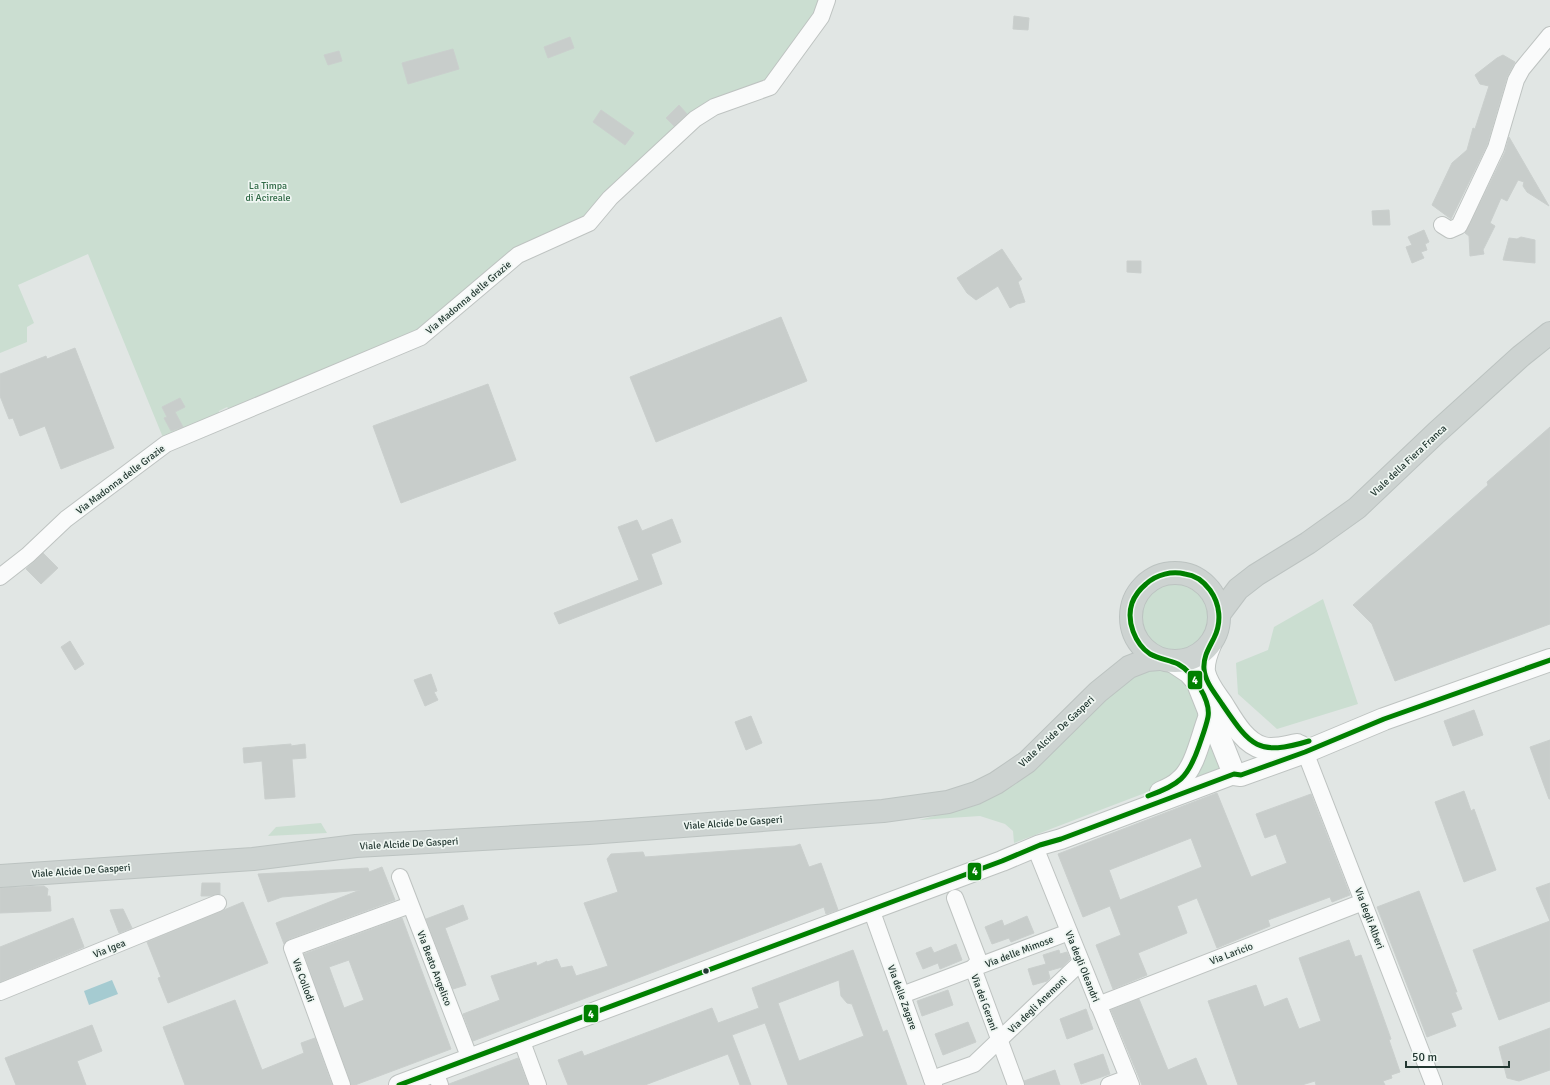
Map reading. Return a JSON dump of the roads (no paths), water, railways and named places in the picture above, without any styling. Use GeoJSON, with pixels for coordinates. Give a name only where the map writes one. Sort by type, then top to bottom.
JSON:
{"type":"FeatureCollection","features":[{"type":"Feature","properties":{"kind":"main road","name":"Viale della Fiera Franca"},"geometry":{"type":"LineString","coordinates":[[1256,575],[1308,543],[1357,508],[1436,433],[1521,356],[1550,333]]}},
{"type":"Feature","properties":{"kind":"main road"},"geometry":{"type":"LineString","coordinates":[[1304,748],[1264,749],[1256,746],[1218,712],[1189,672],[1147,652],[1138,642],[1132,630],[1130,618],[1134,599],[1145,584],[1155,577],[1167,573],[1180,572],[1192,575],[1203,582],[1211,590],[1217,601],[1220,613],[1218,630],[1204,659],[1204,672],[1218,712],[1237,759],[1234,774],[1241,775],[1304,748],[1550,660]]}},
{"type":"Feature","properties":{"kind":"main road"},"geometry":{"type":"LineString","coordinates":[[1203,582],[1216,583],[1234,581],[1256,575]]}},
{"type":"Feature","properties":{"kind":"main road"},"geometry":{"type":"LineString","coordinates":[[1220,613],[1238,589],[1256,575]]}},
{"type":"Feature","properties":{"kind":"main road"},"geometry":{"type":"LineString","coordinates":[[1098,692],[1122,659],[1129,643],[1132,630]]}},
{"type":"Feature","properties":{"kind":"main road"},"geometry":{"type":"LineString","coordinates":[[1098,692],[1129,667],[1147,660],[1187,660],[1200,654],[1210,645]]}},
{"type":"Feature","properties":{"kind":"main road","name":"Viale Alcide De Gasperi"},"geometry":{"type":"LineString","coordinates":[[0,863],[245,849],[328,848],[597,832],[883,811],[948,802],[976,793],[996,783],[1027,762],[1098,692]]}},
{"type":"Feature","properties":{"kind":"main road","name":"Viale Alcide De Gasperi"},"geometry":{"type":"LineString","coordinates":[[0,876],[253,859],[328,848]]}},
{"type":"Feature","properties":{"kind":"street","name":"Via Madonna delle Grazie"},"geometry":{"type":"LineString","coordinates":[[0,577],[28,555],[66,519],[166,444],[421,337],[518,255],[589,223],[610,198],[695,119],[714,107],[770,87],[822,17],[827,0]]}},
{"type":"Feature","properties":{"kind":"street"},"geometry":{"type":"LineString","coordinates":[[1442,225],[1450,230],[1459,226],[1496,148],[1516,80],[1522,69],[1550,35]]}},
{"type":"Feature","properties":{"kind":"street"},"geometry":{"type":"LineString","coordinates":[[1038,846],[1062,830],[1154,794],[1181,780],[1192,764],[1208,718],[1218,712]]}},
{"type":"Feature","properties":{"kind":"street","name":"Via degli Alberi"},"geometry":{"type":"LineString","coordinates":[[1304,748],[1434,1085]]}},
{"type":"Feature","properties":{"kind":"street"},"geometry":{"type":"LineString","coordinates":[[399,1085],[438,1078],[470,1059],[521,1039],[1234,774]]}},
{"type":"Feature","properties":{"kind":"street","name":"Via degli Oleandri"},"geometry":{"type":"LineString","coordinates":[[1038,846],[1069,932],[1130,1081]]}},
{"type":"Feature","properties":{"kind":"street","name":"Via Beato Angelico"},"geometry":{"type":"LineString","coordinates":[[400,877],[470,1059]]}},
{"type":"Feature","properties":{"kind":"street","name":"Via dei Gerani"},"geometry":{"type":"LineString","coordinates":[[955,898],[979,961],[973,968],[1016,1085]]}},
{"type":"Feature","properties":{"kind":"street","name":"Via Laricio"},"geometry":{"type":"LineString","coordinates":[[1098,1005],[1363,902]]}},
{"type":"Feature","properties":{"kind":"street","name":"Via Igea"},"geometry":{"type":"LineString","coordinates":[[0,992],[218,903]]}},
{"type":"Feature","properties":{"kind":"street","name":"Via Collodi"},"geometry":{"type":"LineString","coordinates":[[342,1085],[292,948],[410,905]]}},
{"type":"Feature","properties":{"kind":"street","name":"Via delle Zagare"},"geometry":{"type":"LineString","coordinates":[[871,909],[933,1082]]}},
{"type":"Feature","properties":{"kind":"street","name":"Via delle Mimose"},"geometry":{"type":"LineString","coordinates":[[902,995],[1069,932]]}},
{"type":"Feature","properties":{"kind":"street","name":"Via degli Anemoni"},"geometry":{"type":"LineString","coordinates":[[933,1082],[974,1064],[1081,962]]}},
{"type":"Feature","properties":{"kind":"street"},"geometry":{"type":"LineString","coordinates":[[521,1039],[538,1085]]}},
{"type":"Feature","properties":{"kind":"street"},"geometry":{"type":"LineString","coordinates":[[1108,1085],[1130,1081]]}},
{"type":"Feature","properties":{"kind":"water"},"geometry":{"type":"Polygon","coordinates":[[[112,980],[118,994],[89,1005],[84,991],[112,980]]]}},
{"type":"Feature","properties":{"kind":"park label","name":"La Timpa di Acireale"},"geometry":{"type":"Point","coordinates":[268,190]}}]}
